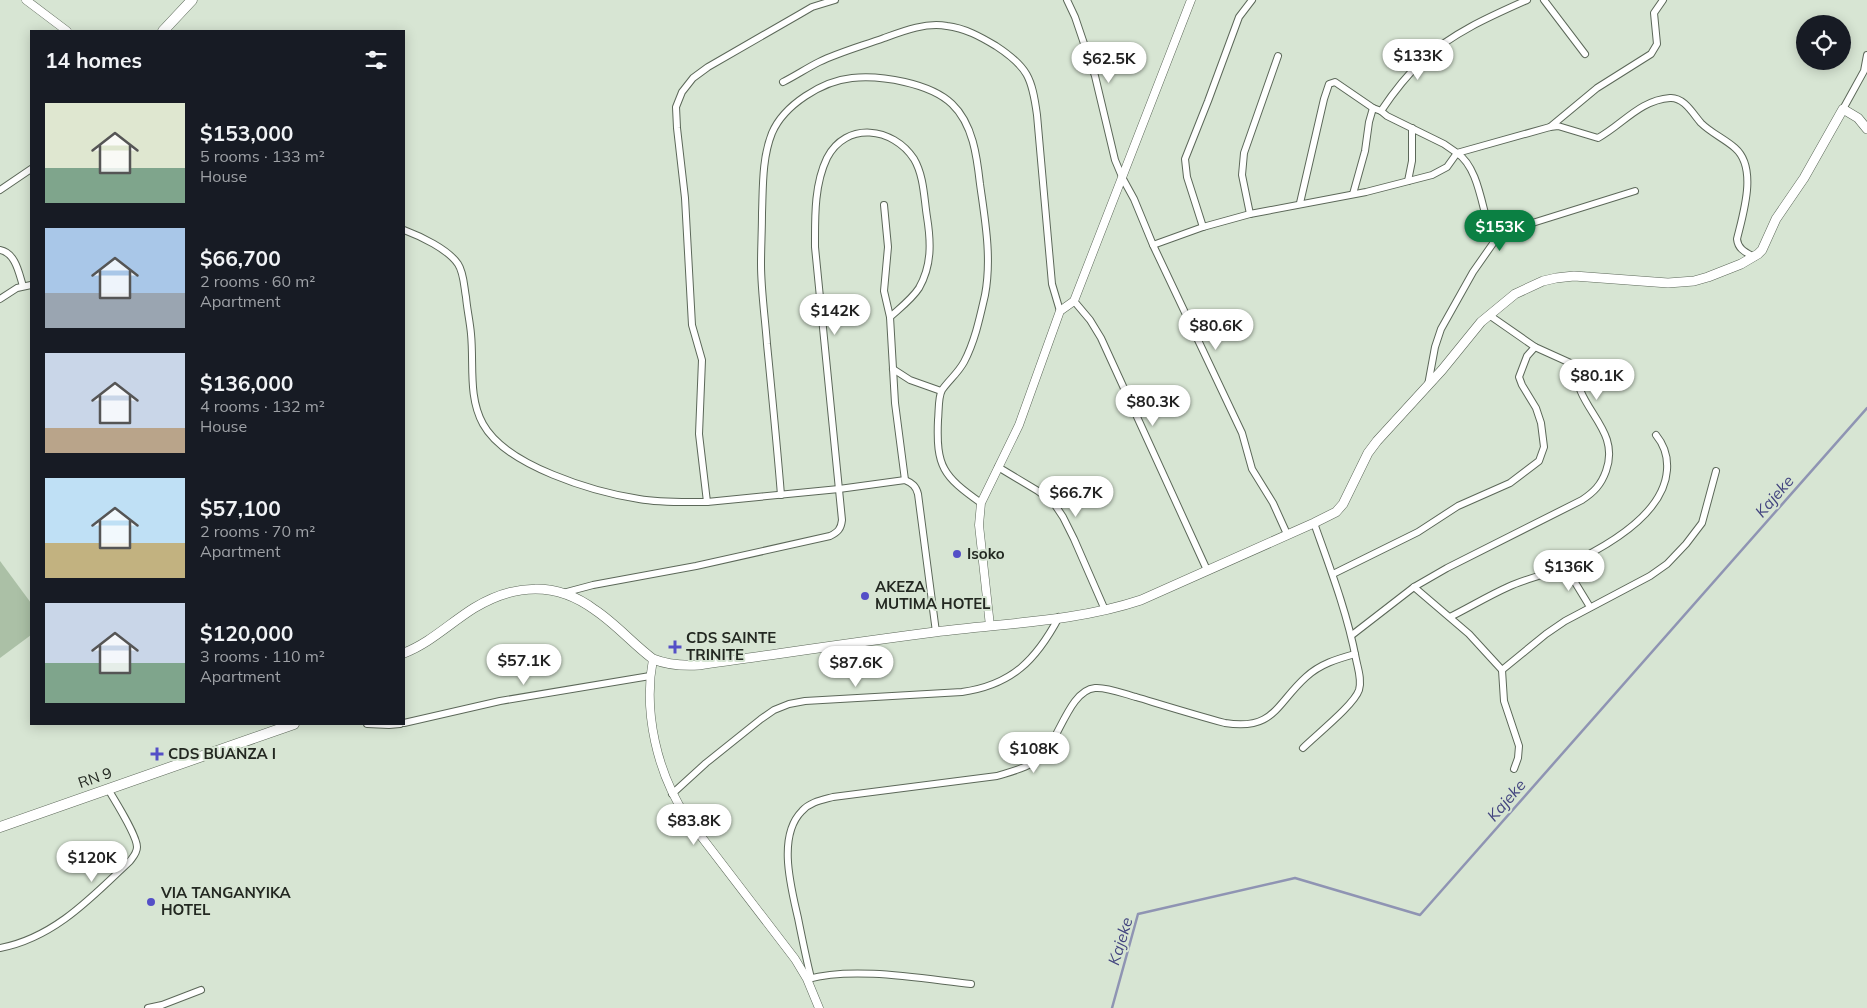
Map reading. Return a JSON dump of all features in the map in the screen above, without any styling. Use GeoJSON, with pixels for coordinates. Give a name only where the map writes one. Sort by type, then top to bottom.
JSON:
{"type":"FeatureCollection","features":[{"type":"Feature","properties":{"kind":"main road"},"geometry":{"type":"LineString","coordinates":[[164,30],[192,0]]}},
{"type":"Feature","properties":{"kind":"main road"},"geometry":{"type":"LineString","coordinates":[[405,652],[427,641],[474,608],[495,597],[516,590],[535,588],[561,594],[594,609],[653,660],[679,666],[699,665],[1059,617],[1105,610],[1155,594],[1287,534],[1314,524],[1336,512],[1344,504],[1368,454],[1377,440],[1428,385],[1488,315],[1515,294],[1529,286],[1556,278],[1595,277],[1668,283],[1694,281],[1742,264],[1762,250],[1776,219],[1804,178],[1843,109],[1858,118],[1867,129]]}},
{"type":"Feature","properties":{"kind":"main road","name":"RN 9"},"geometry":{"type":"LineString","coordinates":[[0,827],[291,725]]}},
{"type":"Feature","properties":{"kind":"street"},"geometry":{"type":"LineString","coordinates":[[26,0],[66,30]]}},
{"type":"Feature","properties":{"kind":"street"},"geometry":{"type":"LineString","coordinates":[[707,502],[699,434],[702,360],[692,325],[685,198],[676,107],[682,92],[693,78],[708,67],[812,7],[835,0]]}},
{"type":"Feature","properties":{"kind":"street"},"geometry":{"type":"LineString","coordinates":[[1067,0],[1075,17],[1095,76],[1115,160],[1242,433],[1252,469],[1273,503],[1287,534]]}},
{"type":"Feature","properties":{"kind":"street"},"geometry":{"type":"LineString","coordinates":[[990,626],[979,525],[981,503],[1008,450],[1030,397],[1060,311],[1074,301],[1191,0]]}},
{"type":"Feature","properties":{"kind":"street"},"geometry":{"type":"LineString","coordinates":[[1203,227],[1187,177],[1185,159],[1239,17],[1252,0]]}},
{"type":"Feature","properties":{"kind":"street"},"geometry":{"type":"LineString","coordinates":[[1381,111],[1403,82],[1424,60],[1440,47],[1472,26],[1527,0]]}},
{"type":"Feature","properties":{"kind":"street"},"geometry":{"type":"LineString","coordinates":[[1544,0],[1585,54]]}},
{"type":"Feature","properties":{"kind":"street"},"geometry":{"type":"LineString","coordinates":[[1550,127],[1597,88],[1651,54],[1657,44],[1654,13],[1663,0]]}},
{"type":"Feature","properties":{"kind":"street"},"geometry":{"type":"LineString","coordinates":[[782,82],[846,51],[907,30],[925,26],[946,25],[967,31],[986,40],[1010,57],[1027,73],[1033,88],[1052,284],[1060,311]]}},
{"type":"Feature","properties":{"kind":"street"},"geometry":{"type":"LineString","coordinates":[[1843,109],[1864,71],[1867,55]]}},
{"type":"Feature","properties":{"kind":"street"},"geometry":{"type":"LineString","coordinates":[[1250,214],[1242,175],[1244,153],[1278,56]]}},
{"type":"Feature","properties":{"kind":"street"},"geometry":{"type":"LineString","coordinates":[[781,495],[761,265],[763,174],[769,142],[778,122],[795,104],[836,81],[877,77],[915,85],[938,94],[952,104],[962,116],[971,134],[979,174],[988,245],[985,292],[973,341],[963,364],[941,391],[938,450],[942,467],[950,478],[981,503]]}},
{"type":"Feature","properties":{"kind":"street"},"geometry":{"type":"LineString","coordinates":[[1300,203],[1324,99],[1329,84],[1335,82],[1387,116],[1444,144],[1466,161],[1472,170],[1485,218],[1494,242]]}},
{"type":"Feature","properties":{"kind":"street"},"geometry":{"type":"LineString","coordinates":[[1153,245],[1203,227],[1250,214],[1408,181],[1444,170],[1457,153],[1550,127],[1558,126],[1598,138],[1645,105],[1671,98],[1682,102],[1705,127],[1735,148],[1742,156],[1746,169],[1747,192],[1737,244],[1754,257]]}},
{"type":"Feature","properties":{"kind":"street"},"geometry":{"type":"LineString","coordinates":[[1353,194],[1365,150],[1368,122],[1374,108]]}},
{"type":"Feature","properties":{"kind":"street"},"geometry":{"type":"LineString","coordinates":[[1408,181],[1412,161],[1412,128]]}},
{"type":"Feature","properties":{"kind":"street"},"geometry":{"type":"LineString","coordinates":[[561,594],[593,584],[696,566],[830,536],[837,533],[841,528],[839,490],[815,248],[815,222],[821,175],[828,157],[835,146],[847,136],[861,131],[876,132],[890,136],[904,147],[913,158],[921,173],[930,236],[930,255],[927,272],[919,289],[890,317]]}},
{"type":"Feature","properties":{"kind":"street"},"geometry":{"type":"LineString","coordinates":[[0,190],[30,170]]}},
{"type":"Feature","properties":{"kind":"street"},"geometry":{"type":"LineString","coordinates":[[1428,385],[1434,347],[1441,330],[1473,272],[1494,242],[1526,225],[1635,190]]}},
{"type":"Feature","properties":{"kind":"street"},"geometry":{"type":"LineString","coordinates":[[884,206],[888,247],[884,291],[890,317],[898,428],[905,480]]}},
{"type":"Feature","properties":{"kind":"street"},"geometry":{"type":"LineString","coordinates":[[405,230],[422,237],[442,250],[457,262],[460,268],[471,335],[475,403],[482,423],[496,441],[526,461],[583,486],[641,500],[707,502],[839,490],[905,480],[912,484],[918,494],[936,632]]}},
{"type":"Feature","properties":{"kind":"street"},"geometry":{"type":"LineString","coordinates":[[0,250],[10,255],[16,264],[23,286]]}},
{"type":"Feature","properties":{"kind":"street"},"geometry":{"type":"LineString","coordinates":[[0,299],[16,288],[30,285]]}},
{"type":"Feature","properties":{"kind":"street"},"geometry":{"type":"LineString","coordinates":[[1074,301],[1090,320],[1100,338],[1207,570]]}},
{"type":"Feature","properties":{"kind":"street"},"geometry":{"type":"LineString","coordinates":[[1352,635],[1414,587],[1447,568],[1582,500],[1592,494],[1604,478],[1610,454],[1607,435],[1581,390],[1576,371],[1577,366],[1535,347],[1488,315]]}},
{"type":"Feature","properties":{"kind":"street"},"geometry":{"type":"LineString","coordinates":[[1333,574],[1418,532],[1458,506],[1510,483],[1539,461],[1544,447],[1541,423],[1536,408],[1519,377],[1527,356],[1535,347]]}},
{"type":"Feature","properties":{"kind":"street"},"geometry":{"type":"LineString","coordinates":[[893,369],[910,380],[941,391]]}},
{"type":"Feature","properties":{"kind":"street"},"geometry":{"type":"LineString","coordinates":[[1450,617],[1509,587],[1565,566],[1616,539],[1637,522],[1653,505],[1661,492],[1666,477],[1668,460],[1661,441],[1656,435]]}},
{"type":"Feature","properties":{"kind":"street"},"geometry":{"type":"LineString","coordinates":[[998,467],[1053,502],[1074,539],[1105,610]]}},
{"type":"Feature","properties":{"kind":"street"},"geometry":{"type":"LineString","coordinates":[[1502,670],[1546,634],[1590,607],[1650,576],[1667,564],[1702,523],[1716,471]]}},
{"type":"Feature","properties":{"kind":"street"},"geometry":{"type":"LineString","coordinates":[[1303,748],[1355,696],[1359,688],[1360,678],[1352,635],[1333,574],[1314,524]]}},
{"type":"Feature","properties":{"kind":"street"},"geometry":{"type":"LineString","coordinates":[[1565,566],[1590,607]]}},
{"type":"Feature","properties":{"kind":"street"},"geometry":{"type":"LineString","coordinates":[[1414,587],[1469,634],[1502,670],[1504,701],[1519,746],[1518,758],[1514,769]]}},
{"type":"Feature","properties":{"kind":"street"},"geometry":{"type":"LineString","coordinates":[[672,794],[761,718],[789,704],[805,701],[962,692],[979,690],[996,684],[1012,675],[1030,659],[1049,635],[1059,617]]}},
{"type":"Feature","properties":{"kind":"street"},"geometry":{"type":"LineString","coordinates":[[818,1008],[809,979],[792,891],[788,854],[789,836],[793,823],[802,811],[815,801],[833,797],[997,776],[1016,771],[1042,756],[1051,745],[1075,701],[1084,692],[1095,688],[1121,693],[1225,723],[1254,724],[1267,718],[1306,677],[1319,667],[1355,654]]}},
{"type":"Feature","properties":{"kind":"street"},"geometry":{"type":"LineString","coordinates":[[653,660],[650,676],[651,712],[659,756],[672,794],[686,818],[809,979]]}},
{"type":"Feature","properties":{"kind":"street"},"geometry":{"type":"LineString","coordinates":[[405,723],[500,700],[650,676]]}},
{"type":"Feature","properties":{"kind":"street"},"geometry":{"type":"LineString","coordinates":[[378,725],[396,725]]}},
{"type":"Feature","properties":{"kind":"street"},"geometry":{"type":"LineString","coordinates":[[0,948],[26,940],[46,931],[68,917],[110,880],[136,853],[137,846],[134,836],[108,789]]}},
{"type":"Feature","properties":{"kind":"street"},"geometry":{"type":"LineString","coordinates":[[809,979],[846,974],[888,975],[971,984]]}},
{"type":"Feature","properties":{"kind":"street"},"geometry":{"type":"LineString","coordinates":[[148,1008],[162,1005],[201,990]]}},
{"type":"Feature","properties":{"kind":"green space"},"geometry":{"type":"Polygon","coordinates":[[[0,561],[30,602],[30,636],[0,658],[0,561]]]}},
{"type":"Feature","properties":{"kind":"waterway","name":"Kajeke"},"geometry":{"type":"LineString","coordinates":[[1112,1008],[1138,914],[1295,878],[1420,915],[1867,408]]}},
{"type":"Feature","properties":{"kind":"place","name":"Isoko"},"geometry":{"type":"Point","coordinates":[957,554]}},
{"type":"Feature","properties":{"kind":"place","name":"AKEZA MUTIMA HOTEL"},"geometry":{"type":"Point","coordinates":[865,596]}},
{"type":"Feature","properties":{"kind":"place","name":"CDS SAINTE TRINITE"},"geometry":{"type":"Point","coordinates":[675,647]}},
{"type":"Feature","properties":{"kind":"place","name":"CDS BUANZA I"},"geometry":{"type":"Point","coordinates":[157,754]}},
{"type":"Feature","properties":{"kind":"place","name":"VIA TANGANYIKA HOTEL"},"geometry":{"type":"Point","coordinates":[151,902]}}]}
